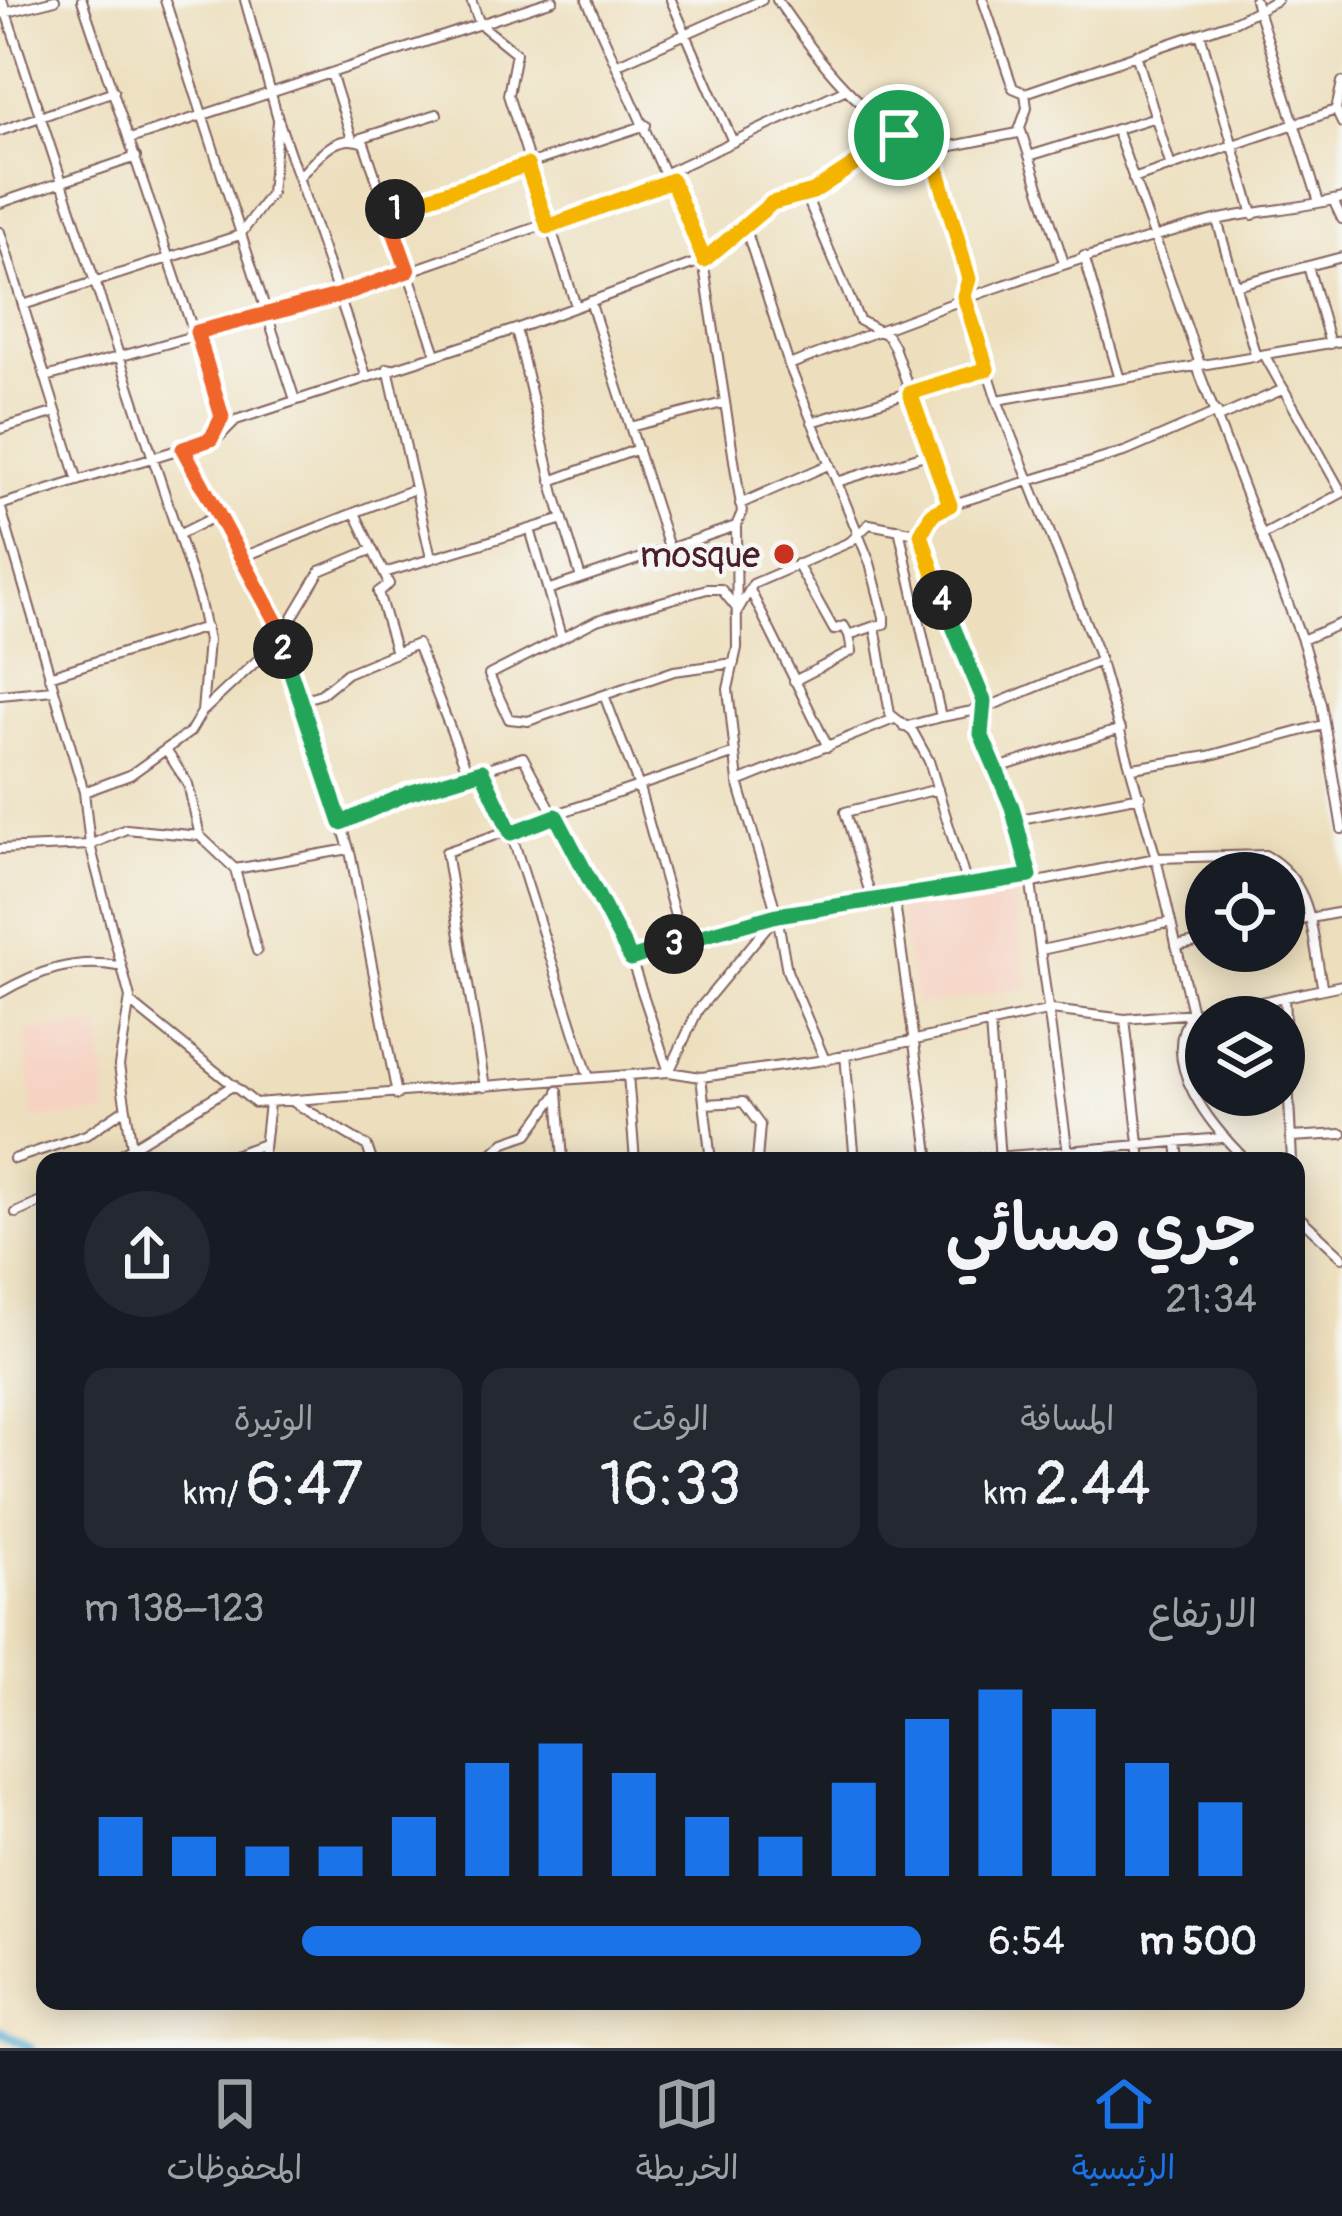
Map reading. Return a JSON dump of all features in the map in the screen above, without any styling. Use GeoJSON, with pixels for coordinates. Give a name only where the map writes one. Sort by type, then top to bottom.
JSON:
{"type":"FeatureCollection","features":[{"type":"Feature","properties":{"kind":"street"},"geometry":{"type":"LineString","coordinates":[[2,0],[122,355],[206,627],[198,724],[130,775],[85,792]]}},
{"type":"Feature","properties":{"kind":"street"},"geometry":{"type":"LineString","coordinates":[[3,13],[55,0]]}},
{"type":"Feature","properties":{"kind":"street"},"geometry":{"type":"LineString","coordinates":[[82,0],[222,417],[211,439]]}},
{"type":"Feature","properties":{"kind":"street"},"geometry":{"type":"LineString","coordinates":[[165,0],[295,400]]}},
{"type":"Feature","properties":{"kind":"street"},"geometry":{"type":"LineString","coordinates":[[245,0],[278,119],[366,375]]}},
{"type":"Feature","properties":{"kind":"street"},"geometry":{"type":"LineString","coordinates":[[471,0],[479,24],[516,53],[508,94],[576,306]]}},
{"type":"Feature","properties":{"kind":"street"},"geometry":{"type":"LineString","coordinates":[[130,140],[553,0]]}},
{"type":"Feature","properties":{"kind":"street"},"geometry":{"type":"LineString","coordinates":[[600,0],[588,2],[704,260],[740,504],[736,526],[739,610],[728,689],[738,782],[777,915],[787,971],[825,1060]]}},
{"type":"Feature","properties":{"kind":"street"},"geometry":{"type":"LineString","coordinates":[[671,0],[733,142]]}},
{"type":"Feature","properties":{"kind":"street"},"geometry":{"type":"LineString","coordinates":[[618,64],[762,0]]}},
{"type":"Feature","properties":{"kind":"street"},"geometry":{"type":"LineString","coordinates":[[777,0],[844,90],[899,135],[932,150],[1021,130]]}},
{"type":"Feature","properties":{"kind":"street"},"geometry":{"type":"LineString","coordinates":[[983,0],[1013,88],[1025,92],[1199,33],[1277,0]]}},
{"type":"Feature","properties":{"kind":"street"},"geometry":{"type":"LineString","coordinates":[[1257,5],[1319,202]]}},
{"type":"Feature","properties":{"kind":"street"},"geometry":{"type":"LineString","coordinates":[[1199,33],[1253,215]]}},
{"type":"Feature","properties":{"kind":"street"},"geometry":{"type":"LineString","coordinates":[[1136,54],[1171,166]]}},
{"type":"Feature","properties":{"kind":"street"},"geometry":{"type":"LineString","coordinates":[[331,73],[387,212],[435,351]]}},
{"type":"Feature","properties":{"kind":"street"},"geometry":{"type":"LineString","coordinates":[[1342,82],[1336,110],[1342,123]]}},
{"type":"Feature","properties":{"kind":"street"},"geometry":{"type":"LineString","coordinates":[[46,377],[341,295],[548,227],[670,176],[844,90]]}},
{"type":"Feature","properties":{"kind":"street"},"geometry":{"type":"LineString","coordinates":[[0,131],[114,92]]}},
{"type":"Feature","properties":{"kind":"street"},"geometry":{"type":"LineString","coordinates":[[1025,92],[1027,109],[1021,130],[1064,263]]}},
{"type":"Feature","properties":{"kind":"street"},"geometry":{"type":"LineString","coordinates":[[1133,179],[1336,110]]}},
{"type":"Feature","properties":{"kind":"street"},"geometry":{"type":"LineString","coordinates":[[301,175],[332,143],[437,114]]}},
{"type":"Feature","properties":{"kind":"street"},"geometry":{"type":"LineString","coordinates":[[1029,156],[1156,116]]}},
{"type":"Feature","properties":{"kind":"street"},"geometry":{"type":"LineString","coordinates":[[23,305],[241,235],[271,193],[278,119]]}},
{"type":"Feature","properties":{"kind":"street"},"geometry":{"type":"LineString","coordinates":[[387,212],[646,125]]}},
{"type":"Feature","properties":{"kind":"street"},"geometry":{"type":"LineString","coordinates":[[1116,129],[1302,640],[1342,830]]}},
{"type":"Feature","properties":{"kind":"street"},"geometry":{"type":"LineString","coordinates":[[132,1152],[119,1066],[131,1003],[90,844],[85,792],[0,505],[183,449],[211,439],[236,420],[435,351],[517,329],[704,260],[772,203],[813,192],[899,135]]}},
{"type":"Feature","properties":{"kind":"street"},"geometry":{"type":"LineString","coordinates":[[932,150],[969,279],[964,296],[997,400],[1033,481],[1100,661],[1133,767],[1188,996]]}},
{"type":"Feature","properties":{"kind":"street"},"geometry":{"type":"LineString","coordinates":[[0,203],[136,157]]}},
{"type":"Feature","properties":{"kind":"street"},"geometry":{"type":"LineString","coordinates":[[813,192],[810,206],[859,320],[894,346],[950,505]]}},
{"type":"Feature","properties":{"kind":"street"},"geometry":{"type":"LineString","coordinates":[[789,365],[964,296],[1084,256],[1217,220],[1338,199],[1342,219]]}},
{"type":"Feature","properties":{"kind":"street"},"geometry":{"type":"LineString","coordinates":[[1217,220],[1261,356],[1342,493],[1265,534]]}},
{"type":"Feature","properties":{"kind":"street"},"geometry":{"type":"LineString","coordinates":[[744,223],[789,365],[858,534],[884,617],[884,624],[849,634]]}},
{"type":"Feature","properties":{"kind":"street"},"geometry":{"type":"LineString","coordinates":[[0,232],[78,481]]}},
{"type":"Feature","properties":{"kind":"street"},"geometry":{"type":"LineString","coordinates":[[1084,256],[1119,376]]}},
{"type":"Feature","properties":{"kind":"street"},"geometry":{"type":"LineString","coordinates":[[1235,285],[1342,257]]}},
{"type":"Feature","properties":{"kind":"street"},"geometry":{"type":"LineString","coordinates":[[1309,266],[1330,344]]}},
{"type":"Feature","properties":{"kind":"street"},"geometry":{"type":"LineString","coordinates":[[0,288],[16,283]]}},
{"type":"Feature","properties":{"kind":"street"},"geometry":{"type":"LineString","coordinates":[[590,302],[669,548]]}},
{"type":"Feature","properties":{"kind":"street"},"geometry":{"type":"LineString","coordinates":[[517,329],[551,481],[581,578]]}},
{"type":"Feature","properties":{"kind":"street"},"geometry":{"type":"LineString","coordinates":[[997,400],[1342,341]]}},
{"type":"Feature","properties":{"kind":"street"},"geometry":{"type":"LineString","coordinates":[[388,368],[431,558]]}},
{"type":"Feature","properties":{"kind":"street"},"geometry":{"type":"LineString","coordinates":[[812,422],[987,369]]}},
{"type":"Feature","properties":{"kind":"street"},"geometry":{"type":"LineString","coordinates":[[1068,1152],[1030,876],[998,768],[981,734],[982,709],[921,534],[932,514],[950,505],[1143,446],[1284,389]]}},
{"type":"Feature","properties":{"kind":"street"},"geometry":{"type":"LineString","coordinates":[[630,427],[723,403]]}},
{"type":"Feature","properties":{"kind":"street"},"geometry":{"type":"LineString","coordinates":[[0,429],[56,411]]}},
{"type":"Feature","properties":{"kind":"street"},"geometry":{"type":"LineString","coordinates":[[183,449],[277,624],[349,849],[397,1095]]}},
{"type":"Feature","properties":{"kind":"street"},"geometry":{"type":"LineString","coordinates":[[551,481],[638,449]]}},
{"type":"Feature","properties":{"kind":"street"},"geometry":{"type":"LineString","coordinates":[[837,482],[931,453]]}},
{"type":"Feature","properties":{"kind":"street"},"geometry":{"type":"LineString","coordinates":[[740,504],[830,464]]}},
{"type":"Feature","properties":{"kind":"street"},"geometry":{"type":"LineString","coordinates":[[238,559],[414,488]]}},
{"type":"Feature","properties":{"kind":"street"},"geometry":{"type":"LineString","coordinates":[[355,513],[389,584],[378,592],[396,653]]}},
{"type":"Feature","properties":{"kind":"street"},"geometry":{"type":"LineString","coordinates":[[180,534],[216,515]]}},
{"type":"Feature","properties":{"kind":"street"},"geometry":{"type":"LineString","coordinates":[[384,573],[562,519]]}},
{"type":"Feature","properties":{"kind":"street"},"geometry":{"type":"LineString","coordinates":[[739,610],[750,589],[858,534],[868,524],[921,534]]}},
{"type":"Feature","properties":{"kind":"street"},"geometry":{"type":"LineString","coordinates":[[550,589],[736,526]]}},
{"type":"Feature","properties":{"kind":"street"},"geometry":{"type":"LineString","coordinates":[[530,529],[561,636]]}},
{"type":"Feature","properties":{"kind":"street"},"geometry":{"type":"LineString","coordinates":[[899,529],[941,717]]}},
{"type":"Feature","properties":{"kind":"street"},"geometry":{"type":"LineString","coordinates":[[202,712],[279,640],[320,571],[370,550]]}},
{"type":"Feature","properties":{"kind":"street"},"geometry":{"type":"LineString","coordinates":[[794,681],[852,651],[844,626],[834,630],[797,564]]}},
{"type":"Feature","properties":{"kind":"street"},"geometry":{"type":"LineString","coordinates":[[734,663],[674,671],[528,721],[509,719],[489,675],[561,636],[707,589],[722,589],[739,610]]}},
{"type":"Feature","properties":{"kind":"street"},"geometry":{"type":"LineString","coordinates":[[750,589],[828,747]]}},
{"type":"Feature","properties":{"kind":"street"},"geometry":{"type":"LineString","coordinates":[[1302,640],[1342,623]]}},
{"type":"Feature","properties":{"kind":"street"},"geometry":{"type":"LineString","coordinates":[[875,626],[894,719],[913,731],[938,789],[966,882]]}},
{"type":"Feature","properties":{"kind":"street"},"geometry":{"type":"LineString","coordinates":[[49,676],[206,627]]}},
{"type":"Feature","properties":{"kind":"street"},"geometry":{"type":"LineString","coordinates":[[302,700],[417,644],[469,776]]}},
{"type":"Feature","properties":{"kind":"street"},"geometry":{"type":"LineString","coordinates":[[904,727],[982,709],[1100,661]]}},
{"type":"Feature","properties":{"kind":"street"},"geometry":{"type":"LineString","coordinates":[[0,694],[53,689]]}},
{"type":"Feature","properties":{"kind":"street"},"geometry":{"type":"LineString","coordinates":[[604,695],[638,784],[682,941]]}},
{"type":"Feature","properties":{"kind":"street"},"geometry":{"type":"LineString","coordinates":[[738,782],[894,719]]}},
{"type":"Feature","properties":{"kind":"street"},"geometry":{"type":"LineString","coordinates":[[1133,767],[1208,756],[1323,725]]}},
{"type":"Feature","properties":{"kind":"street"},"geometry":{"type":"LineString","coordinates":[[998,768],[1121,729]]}},
{"type":"Feature","properties":{"kind":"street"},"geometry":{"type":"LineString","coordinates":[[165,750],[188,784],[199,812],[200,836]]}},
{"type":"Feature","properties":{"kind":"street"},"geometry":{"type":"LineString","coordinates":[[485,1087],[446,852],[735,753]]}},
{"type":"Feature","properties":{"kind":"street"},"geometry":{"type":"LineString","coordinates":[[341,823],[409,793],[523,757],[631,959],[669,1072]]}},
{"type":"Feature","properties":{"kind":"street"},"geometry":{"type":"LineString","coordinates":[[482,771],[511,833],[589,1078]]}},
{"type":"Feature","properties":{"kind":"street"},"geometry":{"type":"LineString","coordinates":[[872,900],[845,812],[938,789]]}},
{"type":"Feature","properties":{"kind":"street"},"geometry":{"type":"LineString","coordinates":[[1015,820],[1141,796]]}},
{"type":"Feature","properties":{"kind":"street"},"geometry":{"type":"LineString","coordinates":[[0,849],[90,844],[126,829],[200,836],[235,869],[257,951]]}},
{"type":"Feature","properties":{"kind":"street"},"geometry":{"type":"LineString","coordinates":[[235,869],[349,849]]}},
{"type":"Feature","properties":{"kind":"street"},"geometry":{"type":"LineString","coordinates":[[631,959],[777,915],[966,882],[1030,876],[1038,882],[1156,858],[1265,855],[1298,881],[1309,902],[1323,989]]}},
{"type":"Feature","properties":{"kind":"street"},"geometry":{"type":"LineString","coordinates":[[894,895],[929,1152]]}},
{"type":"Feature","properties":{"kind":"street"},"geometry":{"type":"LineString","coordinates":[[1305,919],[1342,912]]}},
{"type":"Feature","properties":{"kind":"street"},"geometry":{"type":"LineString","coordinates":[[669,1072],[698,1010],[777,915]]}},
{"type":"Feature","properties":{"kind":"street"},"geometry":{"type":"LineString","coordinates":[[1041,950],[1171,922]]}},
{"type":"Feature","properties":{"kind":"street"},"geometry":{"type":"LineString","coordinates":[[1177,946],[1185,944]]}},
{"type":"Feature","properties":{"kind":"street"},"geometry":{"type":"LineString","coordinates":[[0,993],[28,977],[87,961],[118,966]]}},
{"type":"Feature","properties":{"kind":"street"},"geometry":{"type":"LineString","coordinates":[[1293,996],[1342,985]]}},
{"type":"Feature","properties":{"kind":"street"},"geometry":{"type":"LineString","coordinates":[[131,1003],[255,1103],[669,1072],[700,1077],[825,1060],[1051,1010],[1125,1019],[1185,1014]]}},
{"type":"Feature","properties":{"kind":"street"},"geometry":{"type":"LineString","coordinates":[[1125,1019],[1140,1152]]}},
{"type":"Feature","properties":{"kind":"street"},"geometry":{"type":"LineString","coordinates":[[990,1023],[999,1152]]}},
{"type":"Feature","properties":{"kind":"street"},"geometry":{"type":"LineString","coordinates":[[845,1055],[854,1152]]}},
{"type":"Feature","properties":{"kind":"street"},"geometry":{"type":"LineString","coordinates":[[628,1075],[634,1152]]}},
{"type":"Feature","properties":{"kind":"street"},"geometry":{"type":"LineString","coordinates":[[700,1077],[710,1152]]}},
{"type":"Feature","properties":{"kind":"street"},"geometry":{"type":"LineString","coordinates":[[557,1081],[562,1152]]}},
{"type":"Feature","properties":{"kind":"street"},"geometry":{"type":"LineString","coordinates":[[126,1152],[234,1085]]}},
{"type":"Feature","properties":{"kind":"street"},"geometry":{"type":"LineString","coordinates":[[494,1152],[505,1142],[528,1134],[558,1093]]}},
{"type":"Feature","properties":{"kind":"street"},"geometry":{"type":"LineString","coordinates":[[293,1102],[367,1146],[369,1152]]}},
{"type":"Feature","properties":{"kind":"street"},"geometry":{"type":"LineString","coordinates":[[704,1104],[743,1102],[760,1125],[758,1152]]}},
{"type":"Feature","properties":{"kind":"street"},"geometry":{"type":"LineString","coordinates":[[263,1152],[269,1103]]}},
{"type":"Feature","properties":{"kind":"street"},"geometry":{"type":"LineString","coordinates":[[14,1159],[86,1135],[123,1111]]}},
{"type":"Feature","properties":{"kind":"street"},"geometry":{"type":"LineString","coordinates":[[1206,1116],[1238,1152]]}},
{"type":"Feature","properties":{"kind":"street"},"geometry":{"type":"LineString","coordinates":[[1290,1116],[1292,1152]]}},
{"type":"Feature","properties":{"kind":"street"},"geometry":{"type":"LineString","coordinates":[[1291,1137],[1342,1134]]}},
{"type":"Feature","properties":{"kind":"street"},"geometry":{"type":"LineString","coordinates":[[1094,1152],[1223,1138]]}},
{"type":"Feature","properties":{"kind":"street"},"geometry":{"type":"LineString","coordinates":[[1177,1142],[1178,1152]]}},
{"type":"Feature","properties":{"kind":"street"},"geometry":{"type":"LineString","coordinates":[[242,1152],[264,1144],[263,1152]]}},
{"type":"Feature","properties":{"kind":"street"},"geometry":{"type":"LineString","coordinates":[[16,1213],[36,1204]]}},
{"type":"Feature","properties":{"kind":"street"},"geometry":{"type":"LineString","coordinates":[[1305,1222],[1342,1257]]}},
{"type":"Feature","properties":{"kind":"shaded area"},"geometry":{"type":"Polygon","coordinates":[[[1011,883],[1028,988],[916,1006],[897,899],[1011,883]]]}},
{"type":"Feature","properties":{"kind":"shaded area"},"geometry":{"type":"Polygon","coordinates":[[[101,1025],[107,1114],[32,1119],[26,1030],[101,1025]]]}},
{"type":"Feature","properties":{"kind":"waterway"},"geometry":{"type":"LineString","coordinates":[[0,2031],[31,2048]]}},
{"type":"Feature","properties":{"kind":"place","name":"mosque"},"geometry":{"type":"Point","coordinates":[784,554]}},
{"type":"Feature","properties":{"kind":"route"},"geometry":{"type":"LineString","coordinates":[[899,135],[932,150],[969,279],[964,296],[987,369],[910,393],[950,505],[932,514],[923,526],[922,542],[984,701],[981,734],[1012,807],[1030,876],[1006,876],[777,915],[631,959],[556,816],[511,833],[482,771],[409,793],[341,823],[277,624],[183,449],[194,441],[211,439],[222,417],[197,332],[341,295],[408,271],[387,212],[527,165],[548,227],[672,180],[704,260],[729,234],[772,203],[813,192],[899,135]]}}]}
